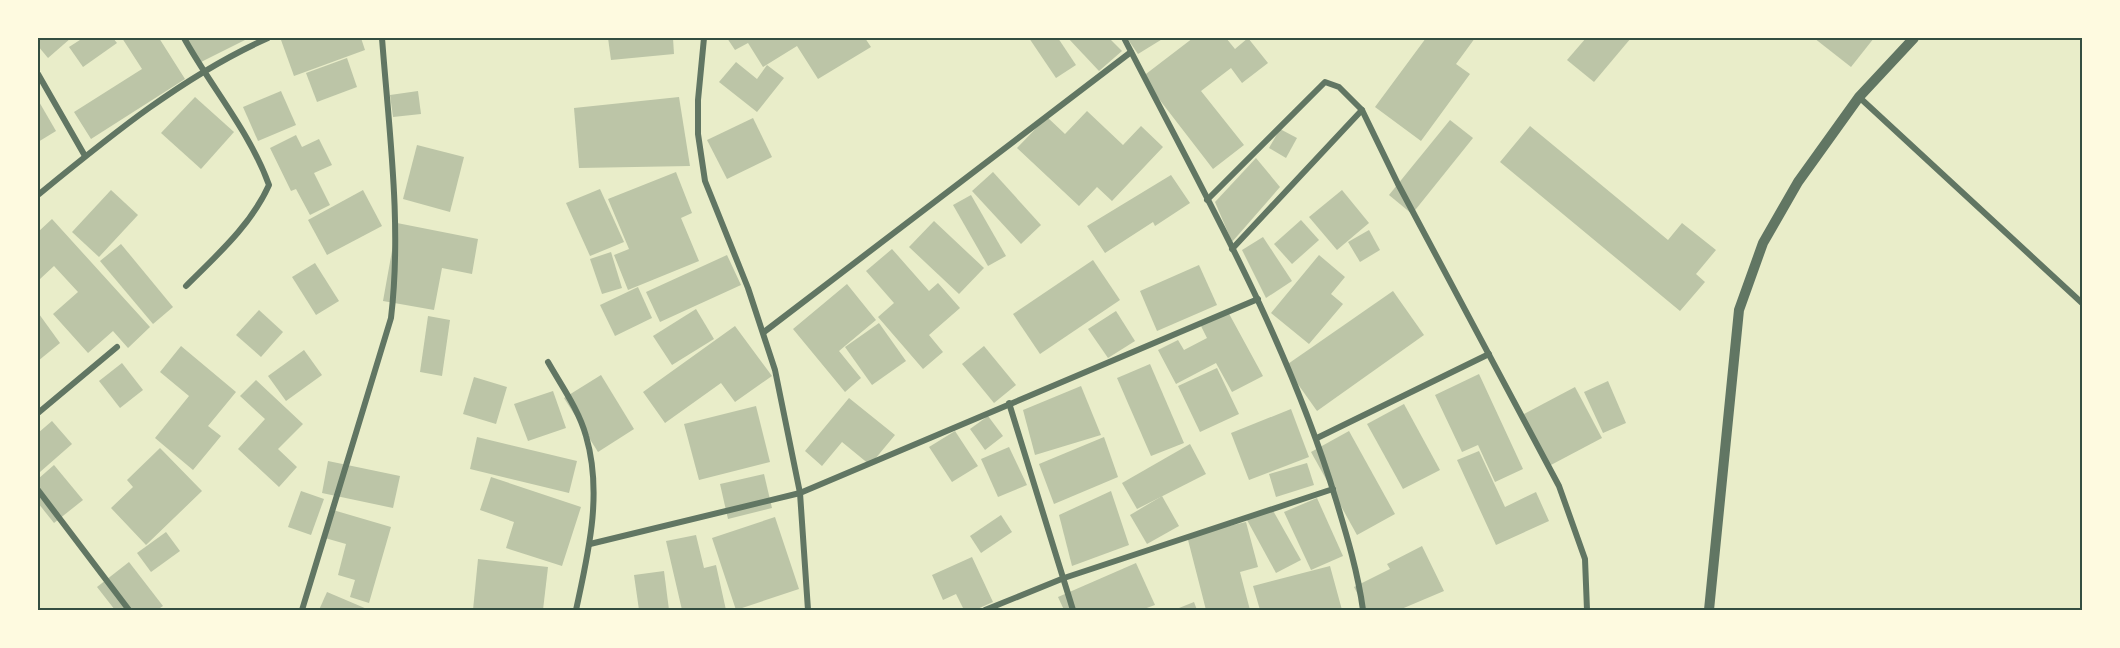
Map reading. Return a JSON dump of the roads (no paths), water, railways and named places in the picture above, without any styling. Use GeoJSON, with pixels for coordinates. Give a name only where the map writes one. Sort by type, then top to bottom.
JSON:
{"type":"FeatureCollection","features":[{"type":"Feature","properties":{"kind":"street"},"geometry":{"type":"LineString","coordinates":[[184,38],[202,71],[259,156],[268,185],[259,207],[228,244],[186,286]]}},
{"type":"Feature","properties":{"kind":"street"},"geometry":{"type":"LineString","coordinates":[[38,195],[85,156],[202,71],[268,38]]}},
{"type":"Feature","properties":{"kind":"street"},"geometry":{"type":"LineString","coordinates":[[302,610],[391,318],[396,272],[395,215],[382,38]]}},
{"type":"Feature","properties":{"kind":"street"},"geometry":{"type":"LineString","coordinates":[[704,38],[698,111],[705,181],[764,332],[775,370],[800,493],[808,610]]}},
{"type":"Feature","properties":{"kind":"street"},"geometry":{"type":"LineString","coordinates":[[1124,38],[1258,299],[1317,438],[1333,489],[1363,610]]}},
{"type":"Feature","properties":{"kind":"street"},"geometry":{"type":"LineString","coordinates":[[1709,610],[1739,310],[1763,243],[1798,182],[1859,97],[1914,38]]}},
{"type":"Feature","properties":{"kind":"street"},"geometry":{"type":"LineString","coordinates":[[764,332],[1131,52]]}},
{"type":"Feature","properties":{"kind":"street"},"geometry":{"type":"LineString","coordinates":[[38,74],[85,156]]}},
{"type":"Feature","properties":{"kind":"street"},"geometry":{"type":"LineString","coordinates":[[1208,200],[1325,82],[1339,87],[1362,110],[1398,184],[1559,486],[1585,559],[1587,610]]}},
{"type":"Feature","properties":{"kind":"street"},"geometry":{"type":"LineString","coordinates":[[1859,97],[2082,303]]}},
{"type":"Feature","properties":{"kind":"street"},"geometry":{"type":"LineString","coordinates":[[1232,249],[1362,110]]}},
{"type":"Feature","properties":{"kind":"street"},"geometry":{"type":"LineString","coordinates":[[590,544],[800,493],[1258,299]]}},
{"type":"Feature","properties":{"kind":"street"},"geometry":{"type":"LineString","coordinates":[[38,413],[117,347]]}},
{"type":"Feature","properties":{"kind":"street"},"geometry":{"type":"LineString","coordinates":[[1317,438],[1489,354]]}},
{"type":"Feature","properties":{"kind":"street"},"geometry":{"type":"LineString","coordinates":[[548,362],[570,400],[586,435],[592,473],[590,544],[576,610]]}},
{"type":"Feature","properties":{"kind":"street"},"geometry":{"type":"LineString","coordinates":[[1010,403],[1073,610]]}},
{"type":"Feature","properties":{"kind":"street"},"geometry":{"type":"LineString","coordinates":[[985,610],[1064,578],[1333,489]]}},
{"type":"Feature","properties":{"kind":"street"},"geometry":{"type":"LineString","coordinates":[[38,490],[129,610]]}}]}
